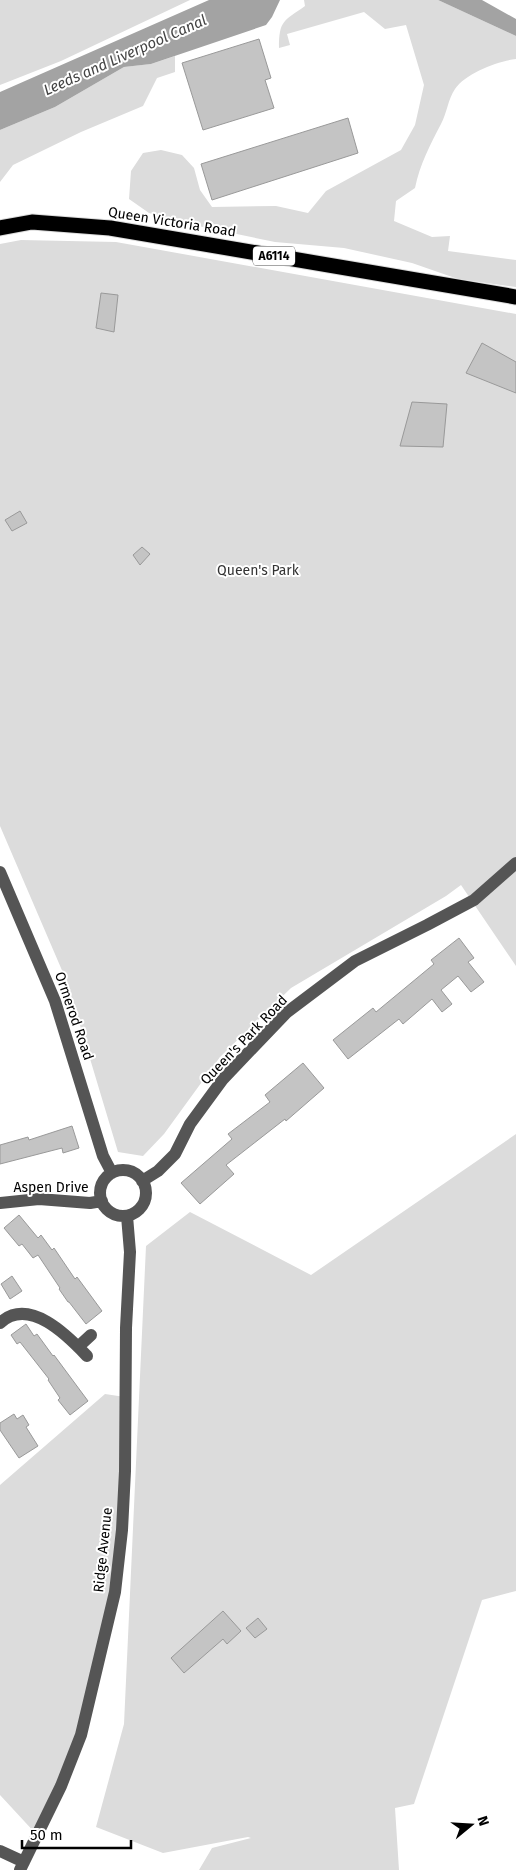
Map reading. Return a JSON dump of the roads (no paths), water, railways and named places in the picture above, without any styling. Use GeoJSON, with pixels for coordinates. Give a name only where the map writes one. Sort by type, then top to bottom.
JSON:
{"type":"FeatureCollection","features":[{"type":"Feature","properties":{"kind":"highway","name":"Queen Victoria Road"},"geometry":{"type":"LineString","coordinates":[[0,228],[32,222],[117,229],[516,298]]}},
{"type":"Feature","properties":{"kind":"street","name":"Queen's Park Road"},"geometry":{"type":"LineString","coordinates":[[142,1180],[158,1171],[175,1154],[190,1124],[223,1079],[286,1014],[355,961],[474,900],[516,863]]}},
{"type":"Feature","properties":{"kind":"street","name":"Ormerod Road"},"geometry":{"type":"LineString","coordinates":[[0,872],[55,1001],[103,1156],[112,1173]]}},
{"type":"Feature","properties":{"kind":"street"},"geometry":{"type":"LineString","coordinates":[[125,1170],[142,1180],[146,1187],[145,1202],[140,1209],[127,1216],[112,1213],[106,1208],[102,1202],[101,1188],[107,1177],[112,1173],[125,1170]]}},
{"type":"Feature","properties":{"kind":"street","name":"Aspen Drive"},"geometry":{"type":"LineString","coordinates":[[0,1203],[39,1199],[102,1202]]}},
{"type":"Feature","properties":{"kind":"street","name":"Ridge Avenue"},"geometry":{"type":"LineString","coordinates":[[22,1866],[61,1786],[81,1735],[115,1592],[122,1530],[124,1471],[126,1328],[130,1252],[127,1216]]}},
{"type":"Feature","properties":{"kind":"street"},"geometry":{"type":"LineString","coordinates":[[0,1323],[19,1314],[43,1320],[69,1336],[83,1352],[91,1335]]}},
{"type":"Feature","properties":{"kind":"street"},"geometry":{"type":"LineString","coordinates":[[0,1852],[22,1866]]}},
{"type":"Feature","properties":{"kind":"water","name":"Leeds and Liverpool Canal"},"geometry":{"type":"Polygon","coordinates":[[[209,0],[280,0],[266,25],[151,64],[124,67],[55,107],[0,130],[0,92],[209,0]]]}},
{"type":"Feature","properties":{"kind":"water"},"geometry":{"type":"Polygon","coordinates":[[[438,0],[482,0],[516,19],[516,36],[438,0]]]}},
{"type":"Feature","properties":{"kind":"park label","name":"Queen's Park"},"geometry":{"type":"Point","coordinates":[258,570]}}]}
